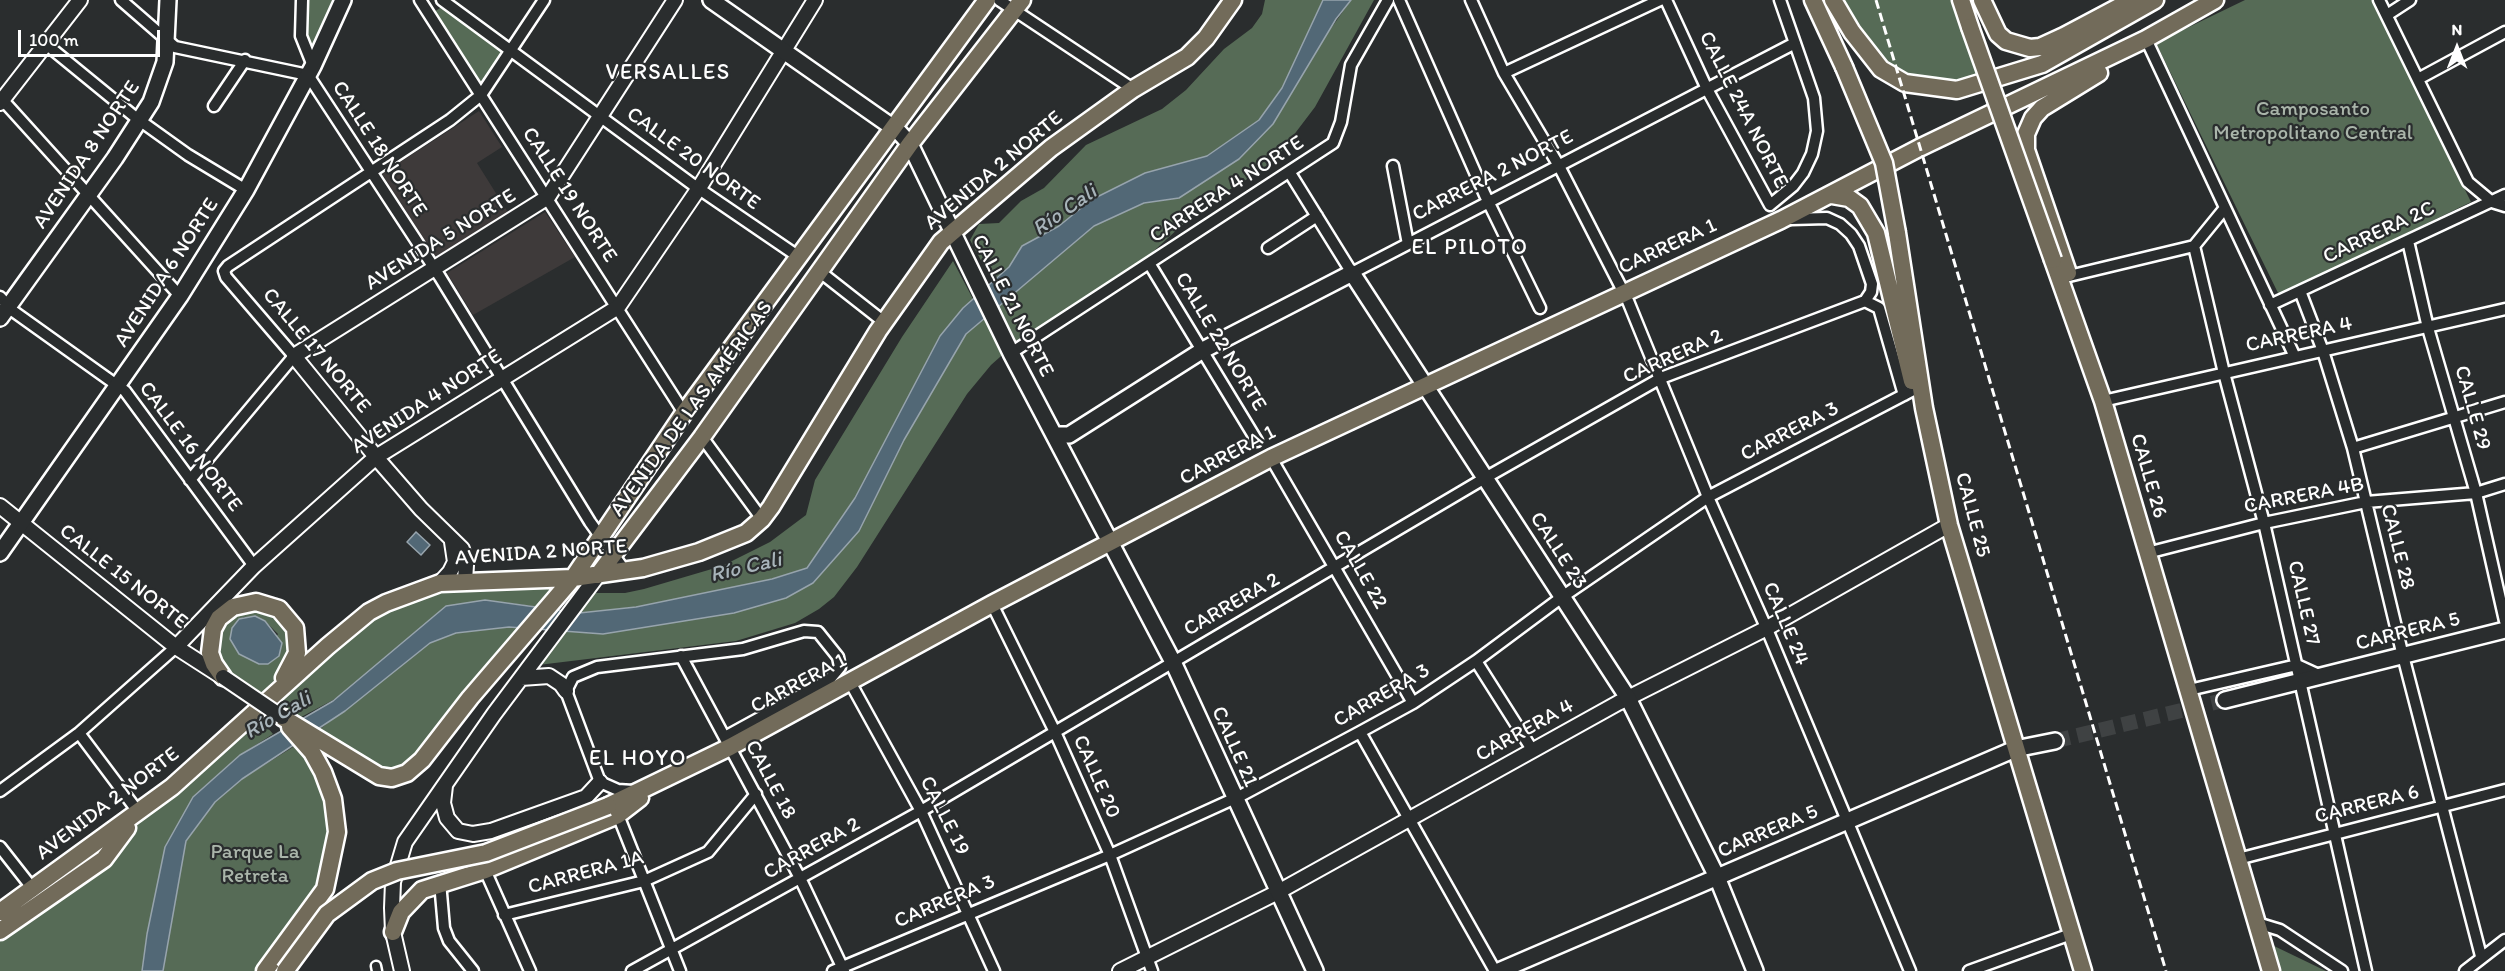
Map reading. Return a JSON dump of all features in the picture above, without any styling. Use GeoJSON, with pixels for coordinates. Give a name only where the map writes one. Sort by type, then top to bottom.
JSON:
{"type":"FeatureCollection","features":[{"type":"Feature","properties":{"kind":"main road","name":"AVENIDA 8 NORTE"},"geometry":{"type":"LineString","coordinates":[[3,307],[87,196],[140,120],[156,92],[167,42],[168,0]]}},
{"type":"Feature","properties":{"kind":"main road","name":"AVENIDA 6 NORTE"},"geometry":{"type":"LineString","coordinates":[[0,553],[180,296],[246,190],[310,71],[343,0]]}},
{"type":"Feature","properties":{"kind":"main road","name":"CALLE 21 NORTE"},"geometry":{"type":"LineString","coordinates":[[711,0],[892,127],[910,144],[1011,353],[1062,435],[1064,453],[1111,543]]}},
{"type":"Feature","properties":{"kind":"main road","name":"AVENIDA DE LAS AMÉRICAS"},"geometry":{"type":"LineString","coordinates":[[318,747],[379,776],[392,778],[407,773],[422,760],[470,698],[573,578],[684,413],[987,0]]}},
{"type":"Feature","properties":{"kind":"main road","name":"AVENIDA 2 NORTE"},"geometry":{"type":"LineString","coordinates":[[0,912],[172,787],[369,612],[440,582],[573,578],[625,571],[699,552],[737,538],[762,519],[884,322],[951,231],[1051,148],[1133,89],[1187,57],[1206,38],[1233,0]]}},
{"type":"Feature","properties":{"kind":"main road","name":"CALLE 25"},"geometry":{"type":"LineString","coordinates":[[1813,0],[1884,163],[1924,408],[1949,525],[2083,971]]}},
{"type":"Feature","properties":{"kind":"main road"},"geometry":{"type":"LineString","coordinates":[[1833,0],[1866,51],[1881,69],[1895,79],[1936,89],[1956,90],[1996,80],[2042,64],[2155,0]]}},
{"type":"Feature","properties":{"kind":"main road","name":"CALLE 26"},"geometry":{"type":"LineString","coordinates":[[1961,0],[2103,401],[2271,971]]}},
{"type":"Feature","properties":{"kind":"main road"},"geometry":{"type":"LineString","coordinates":[[1982,0],[1998,34],[2006,41],[2030,48],[2064,36],[2132,0]]}},
{"type":"Feature","properties":{"kind":"main road","name":"CARRERA 1"},"geometry":{"type":"LineString","coordinates":[[285,971],[327,914],[372,881],[397,871],[486,853],[613,811],[728,742],[850,682],[992,604],[1271,458],[1781,220],[1919,148],[2146,39],[2215,0]]}},
{"type":"Feature","properties":{"kind":"main road","name":"AVENIDA DE LAS AMÉRICAS"},"geometry":{"type":"LineString","coordinates":[[598,575],[702,437],[910,144],[1018,5]]}},
{"type":"Feature","properties":{"kind":"main road"},"geometry":{"type":"LineString","coordinates":[[2103,401],[2069,276],[2026,150],[2028,125],[2042,108],[2124,59],[2146,39]]}},
{"type":"Feature","properties":{"kind":"main road"},"geometry":{"type":"LineString","coordinates":[[1832,195],[1849,198],[1860,206],[1876,233],[1909,392],[1924,408]]}},
{"type":"Feature","properties":{"kind":"main road","name":"CARRERA 2 NORTE"},"geometry":{"type":"LineString","coordinates":[[1062,435],[1203,350],[1353,273]]}},
{"type":"Feature","properties":{"kind":"main road","name":"CALLE 23"},"geometry":{"type":"LineString","coordinates":[[1353,273],[1628,698],[1717,877],[1755,971]]}},
{"type":"Feature","properties":{"kind":"main road","name":"CALLE 21"},"geometry":{"type":"LineString","coordinates":[[1111,543],[1173,663],[1315,971]]}},
{"type":"Feature","properties":{"kind":"main road"},"geometry":{"type":"LineString","coordinates":[[223,677],[214,664],[210,647],[213,629],[223,614],[242,603],[264,603],[285,614],[295,628],[298,645],[294,664],[266,703]]}},
{"type":"Feature","properties":{"kind":"main road","name":"CARRERA 5"},"geometry":{"type":"LineString","coordinates":[[2225,700],[2505,630]]}},
{"type":"Feature","properties":{"kind":"main road"},"geometry":{"type":"LineString","coordinates":[[265,971],[325,889],[337,832],[336,816],[318,747],[282,717]]}},
{"type":"Feature","properties":{"kind":"main road","name":"CARRERA 5"},"geometry":{"type":"LineString","coordinates":[[1497,971],[2015,749],[2055,741]]}},
{"type":"Feature","properties":{"kind":"main road"},"geometry":{"type":"LineString","coordinates":[[393,932],[401,912],[422,890],[440,882],[485,870],[613,811]]}},
{"type":"Feature","properties":{"kind":"main road"},"geometry":{"type":"LineString","coordinates":[[0,931],[104,859],[139,813]]}},
{"type":"Feature","properties":{"kind":"street"},"geometry":{"type":"LineString","coordinates":[[80,0],[47,45],[1,100],[180,296]]}},
{"type":"Feature","properties":{"kind":"street","name":"CALLE 18 NORTE"},"geometry":{"type":"LineString","coordinates":[[121,0],[167,42],[183,49],[310,71],[371,173],[625,571]]}},
{"type":"Feature","properties":{"kind":"street"},"geometry":{"type":"LineString","coordinates":[[302,0],[301,36],[310,71]]}},
{"type":"Feature","properties":{"kind":"street","name":"CALLE 19 NORTE"},"geometry":{"type":"LineString","coordinates":[[420,0],[684,413]]}},
{"type":"Feature","properties":{"kind":"street"},"geometry":{"type":"LineString","coordinates":[[371,173],[450,120],[481,95],[513,51],[544,0]]}},
{"type":"Feature","properties":{"kind":"street","name":"AVENIDA 5 NORTE"},"geometry":{"type":"LineString","coordinates":[[190,480],[294,356],[435,270],[548,197],[675,0]]}},
{"type":"Feature","properties":{"kind":"street","name":"AVENIDA 4 NORTE"},"geometry":{"type":"LineString","coordinates":[[0,791],[79,733],[176,647],[254,566],[376,457],[618,307],[699,188],[815,0]]}},
{"type":"Feature","properties":{"kind":"street"},"geometry":{"type":"LineString","coordinates":[[999,0],[1018,5],[1133,89]]}},
{"type":"Feature","properties":{"kind":"street","name":"CARRERA 4 NORTE"},"geometry":{"type":"LineString","coordinates":[[1011,353],[1333,143],[1341,122],[1351,65],[1388,0]]}},
{"type":"Feature","properties":{"kind":"street"},"geometry":{"type":"LineString","coordinates":[[1399,0],[1489,202],[1540,308]]}},
{"type":"Feature","properties":{"kind":"street","name":"CALLE 24"},"geometry":{"type":"LineString","coordinates":[[1470,0],[1504,72],[1559,166],[1624,292],[1708,497],[1767,628],[1910,971]]}},
{"type":"Feature","properties":{"kind":"street"},"geometry":{"type":"LineString","coordinates":[[1504,72],[1660,0]]}},
{"type":"Feature","properties":{"kind":"street","name":"CALLE 24A NORTE"},"geometry":{"type":"LineString","coordinates":[[1666,0],[1707,89],[1770,205],[1793,186],[1812,154],[1817,131],[1814,98],[1796,43]]}},
{"type":"Feature","properties":{"kind":"street"},"geometry":{"type":"LineString","coordinates":[[1780,0],[1796,43]]}},
{"type":"Feature","properties":{"kind":"street"},"geometry":{"type":"LineString","coordinates":[[2379,0],[2468,182],[2492,202],[2505,206]]}},
{"type":"Feature","properties":{"kind":"street"},"geometry":{"type":"LineString","coordinates":[[2386,15],[2410,0]]}},
{"type":"Feature","properties":{"kind":"street","name":"CALLE 20 NORTE"},"geometry":{"type":"LineString","coordinates":[[437,25],[434,12],[446,3],[699,188],[799,257]]}},
{"type":"Feature","properties":{"kind":"street"},"geometry":{"type":"LineString","coordinates":[[2418,79],[2505,32]]}},
{"type":"Feature","properties":{"kind":"street"},"geometry":{"type":"LineString","coordinates":[[2146,39],[2295,357]]}},
{"type":"Feature","properties":{"kind":"street","name":"CARRERA 2 NORTE"},"geometry":{"type":"LineString","coordinates":[[1353,273],[1796,43]]}},
{"type":"Feature","properties":{"kind":"street"},"geometry":{"type":"LineString","coordinates":[[47,45],[140,120],[188,155],[246,190]]}},
{"type":"Feature","properties":{"kind":"street"},"geometry":{"type":"LineString","coordinates":[[214,106],[245,60]]}},
{"type":"Feature","properties":{"kind":"street"},"geometry":{"type":"LineString","coordinates":[[1393,166],[1408,244]]}},
{"type":"Feature","properties":{"kind":"street","name":"CALLE 17 NORTE"},"geometry":{"type":"LineString","coordinates":[[371,173],[228,266],[224,271],[376,457],[462,549],[466,565],[465,581]]}},
{"type":"Feature","properties":{"kind":"street","name":"CALLE 23"},"geometry":{"type":"LineString","coordinates":[[1290,173],[1353,273]]}},
{"type":"Feature","properties":{"kind":"street","name":"CARRERA 2C"},"geometry":{"type":"LineString","coordinates":[[2270,305],[2505,195]]}},
{"type":"Feature","properties":{"kind":"street"},"geometry":{"type":"LineString","coordinates":[[2069,276],[2194,246],[2225,208]]}},
{"type":"Feature","properties":{"kind":"street"},"geometry":{"type":"LineString","coordinates":[[1268,248],[1317,216]]}},
{"type":"Feature","properties":{"kind":"street"},"geometry":{"type":"LineString","coordinates":[[1781,220],[1827,218],[1840,224],[1859,246],[1872,284],[1871,292],[1865,301],[1880,308],[1909,392]]}},
{"type":"Feature","properties":{"kind":"street","name":"CALLE 29"},"geometry":{"type":"LineString","coordinates":[[2408,241],[2428,328],[2476,493],[2505,621]]}},
{"type":"Feature","properties":{"kind":"street","name":"CALLE 27"},"geometry":{"type":"LineString","coordinates":[[2194,246],[2224,373],[2264,523],[2366,971]]}},
{"type":"Feature","properties":{"kind":"street","name":"CALLE 22 NORTE"},"geometry":{"type":"LineString","coordinates":[[1149,263],[1257,441]]}},
{"type":"Feature","properties":{"kind":"street"},"geometry":{"type":"LineString","coordinates":[[819,271],[884,322]]}},
{"type":"Feature","properties":{"kind":"street","name":"CALLE 28"},"geometry":{"type":"LineString","coordinates":[[2300,291],[2323,351],[2353,448],[2403,655],[2481,956]]}},
{"type":"Feature","properties":{"kind":"street","name":"CARRERA 2"},"geometry":{"type":"LineString","coordinates":[[632,971],[921,811],[1485,478],[1661,378],[1865,301]]}},
{"type":"Feature","properties":{"kind":"street","name":"CALLE 16 NORTE"},"geometry":{"type":"LineString","coordinates":[[3,307],[119,385],[254,566]]}},
{"type":"Feature","properties":{"kind":"street","name":"CARRERA 4"},"geometry":{"type":"LineString","coordinates":[[2103,401],[2505,309]]}},
{"type":"Feature","properties":{"kind":"street","name":"CARRERA 3"},"geometry":{"type":"LineString","coordinates":[[840,970],[969,912],[1110,855],[1234,799],[1360,732],[1413,703],[1476,661],[1562,597],[1708,497],[1909,392]]}},
{"type":"Feature","properties":{"kind":"street"},"geometry":{"type":"LineString","coordinates":[[2353,448],[2505,402]]}},
{"type":"Feature","properties":{"kind":"street"},"geometry":{"type":"LineString","coordinates":[[702,437],[762,519]]}},
{"type":"Feature","properties":{"kind":"street","name":"CALLE 22"},"geometry":{"type":"LineString","coordinates":[[1271,458],[1413,703]]}},
{"type":"Feature","properties":{"kind":"street","name":"CARRERA 4B"},"geometry":{"type":"LineString","coordinates":[[2147,553],[2264,523],[2366,502],[2476,493],[2505,484]]}},
{"type":"Feature","properties":{"kind":"street","name":"CALLE 15 NORTE"},"geometry":{"type":"LineString","coordinates":[[0,506],[176,647],[282,717]]}},
{"type":"Feature","properties":{"kind":"street","name":"CARRERA 4"},"geometry":{"type":"LineString","coordinates":[[1120,971],[1278,891],[1628,698],[1767,628],[1949,525]]}},
{"type":"Feature","properties":{"kind":"street"},"geometry":{"type":"LineString","coordinates":[[440,582],[450,572],[455,562],[455,549],[450,537]]}},
{"type":"Feature","properties":{"kind":"street"},"geometry":{"type":"LineString","coordinates":[[223,614],[229,601],[273,550]]}},
{"type":"Feature","properties":{"kind":"street","name":"AVENIDA DE LAS AMÉRICAS"},"geometry":{"type":"LineString","coordinates":[[402,971],[393,932],[393,882],[405,842],[447,778],[598,575]]}},
{"type":"Feature","properties":{"kind":"street","name":"CALLE 20"},"geometry":{"type":"LineString","coordinates":[[992,604],[1055,732],[1110,855],[1152,971]]}},
{"type":"Feature","properties":{"kind":"street","name":"CARRERA 1"},"geometry":{"type":"LineString","coordinates":[[681,656],[743,649],[804,631],[818,632],[838,657],[840,667],[829,680],[728,742]]}},
{"type":"Feature","properties":{"kind":"street"},"geometry":{"type":"LineString","coordinates":[[566,691],[573,677],[585,670],[681,656],[728,742]]}},
{"type":"Feature","properties":{"kind":"street"},"geometry":{"type":"LineString","coordinates":[[1476,661],[1533,751]]}},
{"type":"Feature","properties":{"kind":"street"},"geometry":{"type":"LineString","coordinates":[[2189,690],[2297,665],[2321,676]]}},
{"type":"Feature","properties":{"kind":"street"},"geometry":{"type":"LineString","coordinates":[[521,678],[549,676],[561,684],[566,691],[600,782],[618,790],[645,790]]}},
{"type":"Feature","properties":{"kind":"street","name":"CALLE 19"},"geometry":{"type":"LineString","coordinates":[[850,682],[921,811],[994,971]]}},
{"type":"Feature","properties":{"kind":"street"},"geometry":{"type":"LineString","coordinates":[[1360,732],[1408,820],[1497,971]]}},
{"type":"Feature","properties":{"kind":"street"},"geometry":{"type":"LineString","coordinates":[[79,733],[139,813]]}},
{"type":"Feature","properties":{"kind":"street","name":"CALLE 18"},"geometry":{"type":"LineString","coordinates":[[728,742],[800,878],[840,970]]}},
{"type":"Feature","properties":{"kind":"street"},"geometry":{"type":"LineString","coordinates":[[447,778],[443,803],[447,818],[458,831],[472,834],[491,831],[586,797],[600,782]]}},
{"type":"Feature","properties":{"kind":"street","name":"CARRERA 6"},"geometry":{"type":"LineString","coordinates":[[2238,859],[2333,832],[2505,790]]}},
{"type":"Feature","properties":{"kind":"street","name":"CARRERA 1A"},"geometry":{"type":"LineString","coordinates":[[504,915],[644,881],[708,852],[756,794]]}},
{"type":"Feature","properties":{"kind":"street"},"geometry":{"type":"LineString","coordinates":[[613,811],[680,971]]}},
{"type":"Feature","properties":{"kind":"street"},"geometry":{"type":"LineString","coordinates":[[0,847],[33,889]]}},
{"type":"Feature","properties":{"kind":"street"},"geometry":{"type":"LineString","coordinates":[[485,870],[530,971]]}},
{"type":"Feature","properties":{"kind":"street"},"geometry":{"type":"LineString","coordinates":[[440,882],[444,928],[449,941],[472,971]]}},
{"type":"Feature","properties":{"kind":"street"},"geometry":{"type":"LineString","coordinates":[[2257,923],[2280,930],[2342,971]]}},
{"type":"Feature","properties":{"kind":"street"},"geometry":{"type":"LineString","coordinates":[[2263,943],[2271,932],[2280,930]]}},
{"type":"Feature","properties":{"kind":"street"},"geometry":{"type":"LineString","coordinates":[[1969,971],[2071,934]]}},
{"type":"Feature","properties":{"kind":"street"},"geometry":{"type":"LineString","coordinates":[[2465,971],[2481,956],[2505,940]]}},
{"type":"Feature","properties":{"kind":"shaded area"},"geometry":{"type":"Polygon","coordinates":[[[479,111],[502,147],[477,163],[509,214],[437,259],[382,174],[479,111]]]}},
{"type":"Feature","properties":{"kind":"shaded area"},"geometry":{"type":"Polygon","coordinates":[[[545,212],[575,257],[473,315],[447,273],[545,212]]]}},
{"type":"Feature","properties":{"kind":"green space"},"geometry":{"type":"Polygon","coordinates":[[[302,0],[343,0],[318,55],[307,55],[302,0]]]}},
{"type":"Feature","properties":{"kind":"green space"},"geometry":{"type":"Polygon","coordinates":[[[1265,0],[1323,0],[1282,88],[1259,120],[1207,156],[1145,173],[1091,200],[1059,226],[1022,246],[1009,267],[992,281],[970,240],[979,224],[999,223],[1021,201],[1044,188],[1086,145],[1162,109],[1186,90],[1224,49],[1252,28],[1262,14],[1265,0]]]}},
{"type":"Feature","properties":{"kind":"green space"},"geometry":{"type":"Polygon","coordinates":[[[1351,0],[1374,0],[1315,107],[1271,165],[1205,204],[1144,260],[1009,349],[991,365],[967,394],[857,567],[834,597],[795,623],[736,641],[530,666],[565,631],[603,634],[786,598],[859,531],[904,440],[966,334],[1094,226],[1144,203],[1179,198],[1239,159],[1351,0]]]}},
{"type":"Feature","properties":{"kind":"green space"},"geometry":{"type":"Polygon","coordinates":[[[1833,0],[1961,0],[1988,81],[1976,86],[1895,79],[1833,0]]]}},
{"type":"Feature","properties":{"kind":"green space","name":"Camposanto Metropolitano Central"},"geometry":{"type":"Polygon","coordinates":[[[2245,0],[2372,0],[2471,202],[2279,295],[2156,43],[2245,0]]]}},
{"type":"Feature","properties":{"kind":"green space"},"geometry":{"type":"Polygon","coordinates":[[[443,6],[513,51],[481,95],[434,18],[434,12],[443,6]]]}},
{"type":"Feature","properties":{"kind":"green space"},"geometry":{"type":"Polygon","coordinates":[[[953,261],[973,299],[940,336],[855,498],[807,568],[772,579],[636,607],[579,613],[593,593],[625,593],[722,566],[770,542],[806,515],[815,480],[902,337],[953,261]]]}},
{"type":"Feature","properties":{"kind":"green space"},"geometry":{"type":"Polygon","coordinates":[[[573,578],[547,608],[485,600],[333,700],[292,722],[223,677],[210,647],[236,605],[287,617],[294,664],[369,612],[440,583],[573,578]],[[244,617],[235,623],[239,654],[259,664],[278,634],[265,621],[244,617]]]}},
{"type":"Feature","properties":{"kind":"green space"},"geometry":{"type":"Polygon","coordinates":[[[509,627],[532,628],[422,760],[392,778],[315,733],[430,643],[456,633],[509,627]]]}},
{"type":"Feature","properties":{"kind":"green space","name":"Parque La Retreta"},"geometry":{"type":"Polygon","coordinates":[[[255,713],[273,734],[240,755],[193,797],[147,934],[142,971],[0,971],[0,931],[104,859],[139,813],[255,713]]]}},
{"type":"Feature","properties":{"kind":"green space","name":"Parque La Retreta"},"geometry":{"type":"Polygon","coordinates":[[[301,742],[328,784],[331,867],[260,971],[163,971],[186,841],[215,802],[242,779],[301,742]]]}},
{"type":"Feature","properties":{"kind":"green space"},"geometry":{"type":"Polygon","coordinates":[[[2272,945],[2326,971],[2281,971],[2272,945]]]}},
{"type":"Feature","properties":{"kind":"water"},"geometry":{"type":"Polygon","coordinates":[[[1323,0],[1351,0],[1336,19],[1273,124],[1239,159],[1179,198],[1144,203],[1094,226],[966,334],[904,440],[859,531],[813,583],[786,598],[734,613],[603,634],[509,627],[456,633],[430,643],[345,711],[242,779],[215,802],[186,841],[163,971],[142,971],[147,934],[165,847],[193,797],[240,755],[333,701],[446,606],[485,600],[579,613],[636,607],[772,579],[807,568],[855,498],[940,336],[963,308],[1009,267],[1022,246],[1059,226],[1091,200],[1145,173],[1207,156],[1259,120],[1282,88],[1323,0]]]}},
{"type":"Feature","properties":{"kind":"water"},"geometry":{"type":"Polygon","coordinates":[[[416,532],[430,545],[421,555],[407,542],[416,532]]]}},
{"type":"Feature","properties":{"kind":"water"},"geometry":{"type":"Polygon","coordinates":[[[255,616],[265,621],[282,643],[279,656],[268,664],[259,664],[239,654],[230,639],[232,628],[239,619],[255,616]]]}},
{"type":"Feature","properties":{"kind":"tunnel"},"geometry":{"type":"LineString","coordinates":[[2055,741],[2225,700]]}},
{"type":"Feature","properties":{"kind":"railway"},"geometry":{"type":"LineString","coordinates":[[1876,0],[2166,971]]}},
{"type":"Feature","properties":{"kind":"district","name":"VERSALLES"},"geometry":{"type":"Point","coordinates":[668,73]}},
{"type":"Feature","properties":{"kind":"district","name":"EL PILOTO"},"geometry":{"type":"Point","coordinates":[1470,248]}},
{"type":"Feature","properties":{"kind":"district","name":"EL HOYO"},"geometry":{"type":"Point","coordinates":[638,759]}},
{"type":"Feature","properties":{"kind":"water label","name":"Río Cali"},"geometry":{"type":"Point","coordinates":[1065,211]}},
{"type":"Feature","properties":{"kind":"water label","name":"Río Cali"},"geometry":{"type":"Point","coordinates":[746,568]}},
{"type":"Feature","properties":{"kind":"water label","name":"Río Cali"},"geometry":{"type":"Point","coordinates":[278,716]}}]}
